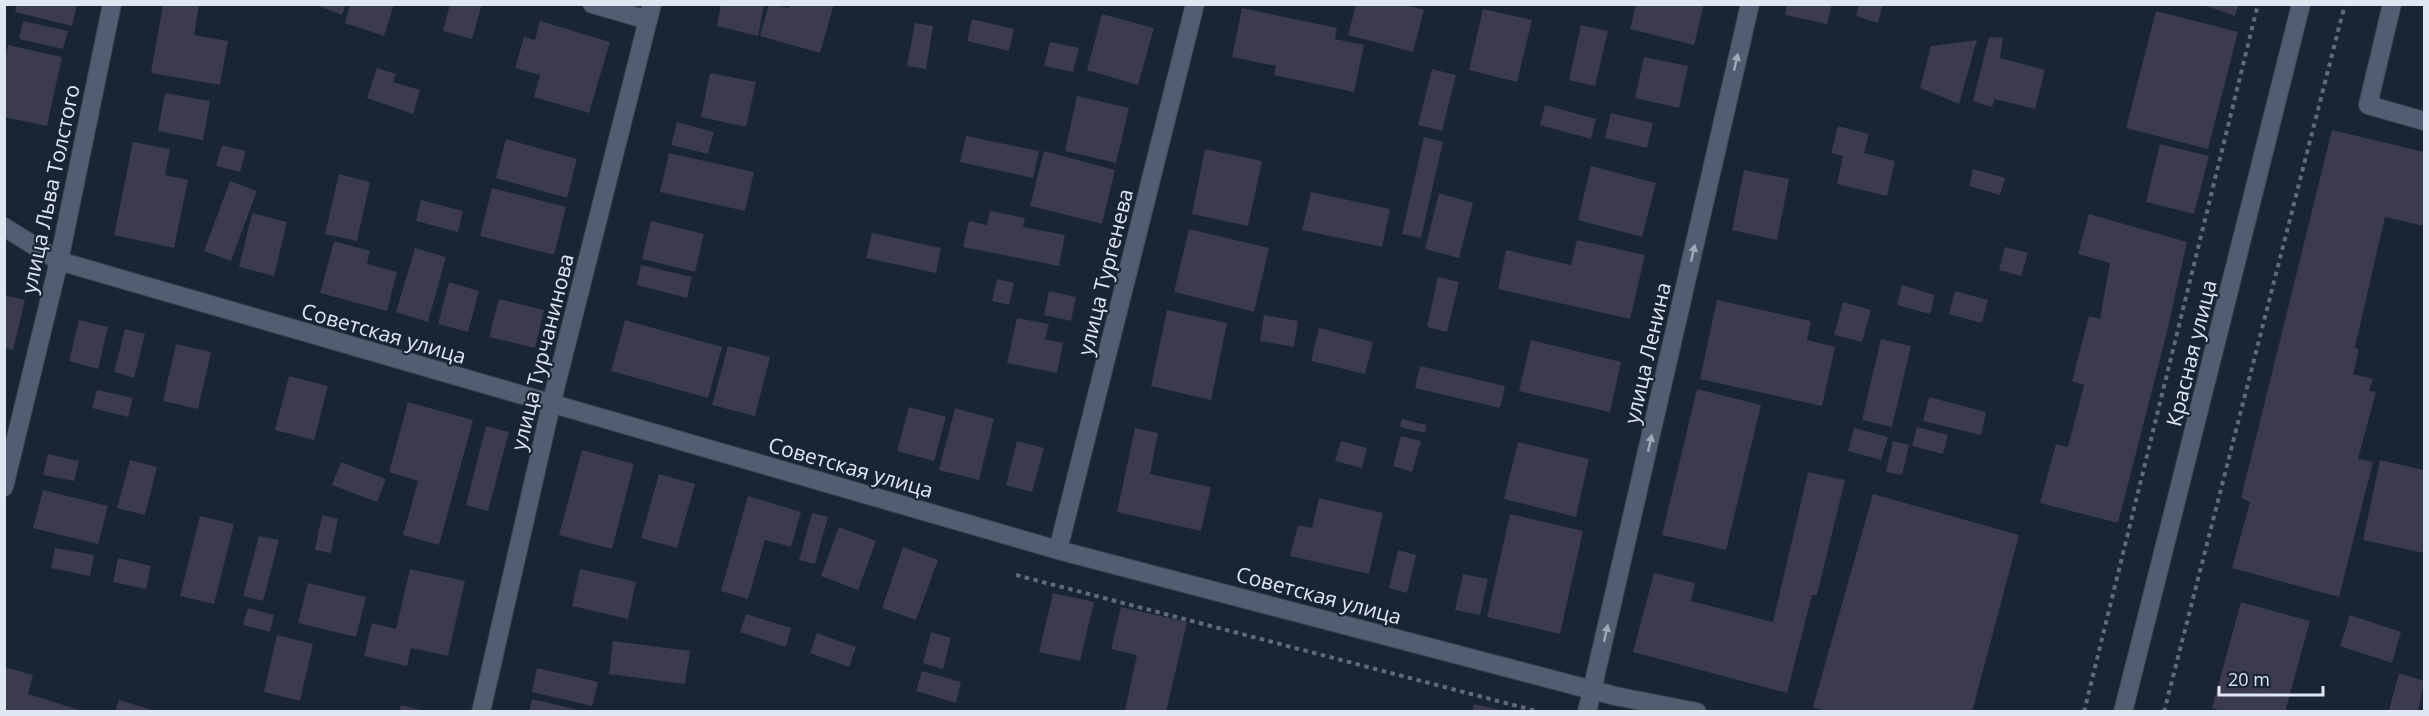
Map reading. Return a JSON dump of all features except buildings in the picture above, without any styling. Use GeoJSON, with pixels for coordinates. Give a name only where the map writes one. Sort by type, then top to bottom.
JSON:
{"type":"FeatureCollection","features":[{"type":"Feature","properties":{"kind":"street","name":"улица Льва Толстого"},"geometry":{"type":"LineString","coordinates":[[4,487],[59,261],[112,4]]}},
{"type":"Feature","properties":{"kind":"street"},"geometry":{"type":"LineString","coordinates":[[592,4],[650,12]]}},
{"type":"Feature","properties":{"kind":"street","name":"улица Тургенева"},"geometry":{"type":"LineString","coordinates":[[1058,550],[1195,4]]}},
{"type":"Feature","properties":{"kind":"street","name":"улица Ленина"},"geometry":{"type":"LineString","coordinates":[[1587,711],[1750,4]]}},
{"type":"Feature","properties":{"kind":"street","name":"Красная улица"},"geometry":{"type":"LineString","coordinates":[[2123,711],[2301,4]]}},
{"type":"Feature","properties":{"kind":"street"},"geometry":{"type":"LineString","coordinates":[[2392,4],[2368,105],[2424,121]]}},
{"type":"Feature","properties":{"kind":"street","name":"улица Турчанинова"},"geometry":{"type":"LineString","coordinates":[[481,711],[551,405],[650,12]]}},
{"type":"Feature","properties":{"kind":"street","name":"Советская улица"},"geometry":{"type":"LineString","coordinates":[[4,228],[59,261],[1058,550],[1593,690],[1697,711]]}},
{"type":"Feature","properties":{"kind":"path"},"geometry":{"type":"LineString","coordinates":[[2084,711],[2258,4]]}},
{"type":"Feature","properties":{"kind":"path"},"geometry":{"type":"LineString","coordinates":[[2163,711],[2345,4]]}},
{"type":"Feature","properties":{"kind":"path"},"geometry":{"type":"LineString","coordinates":[[1016,575],[1540,711]]}}]}
